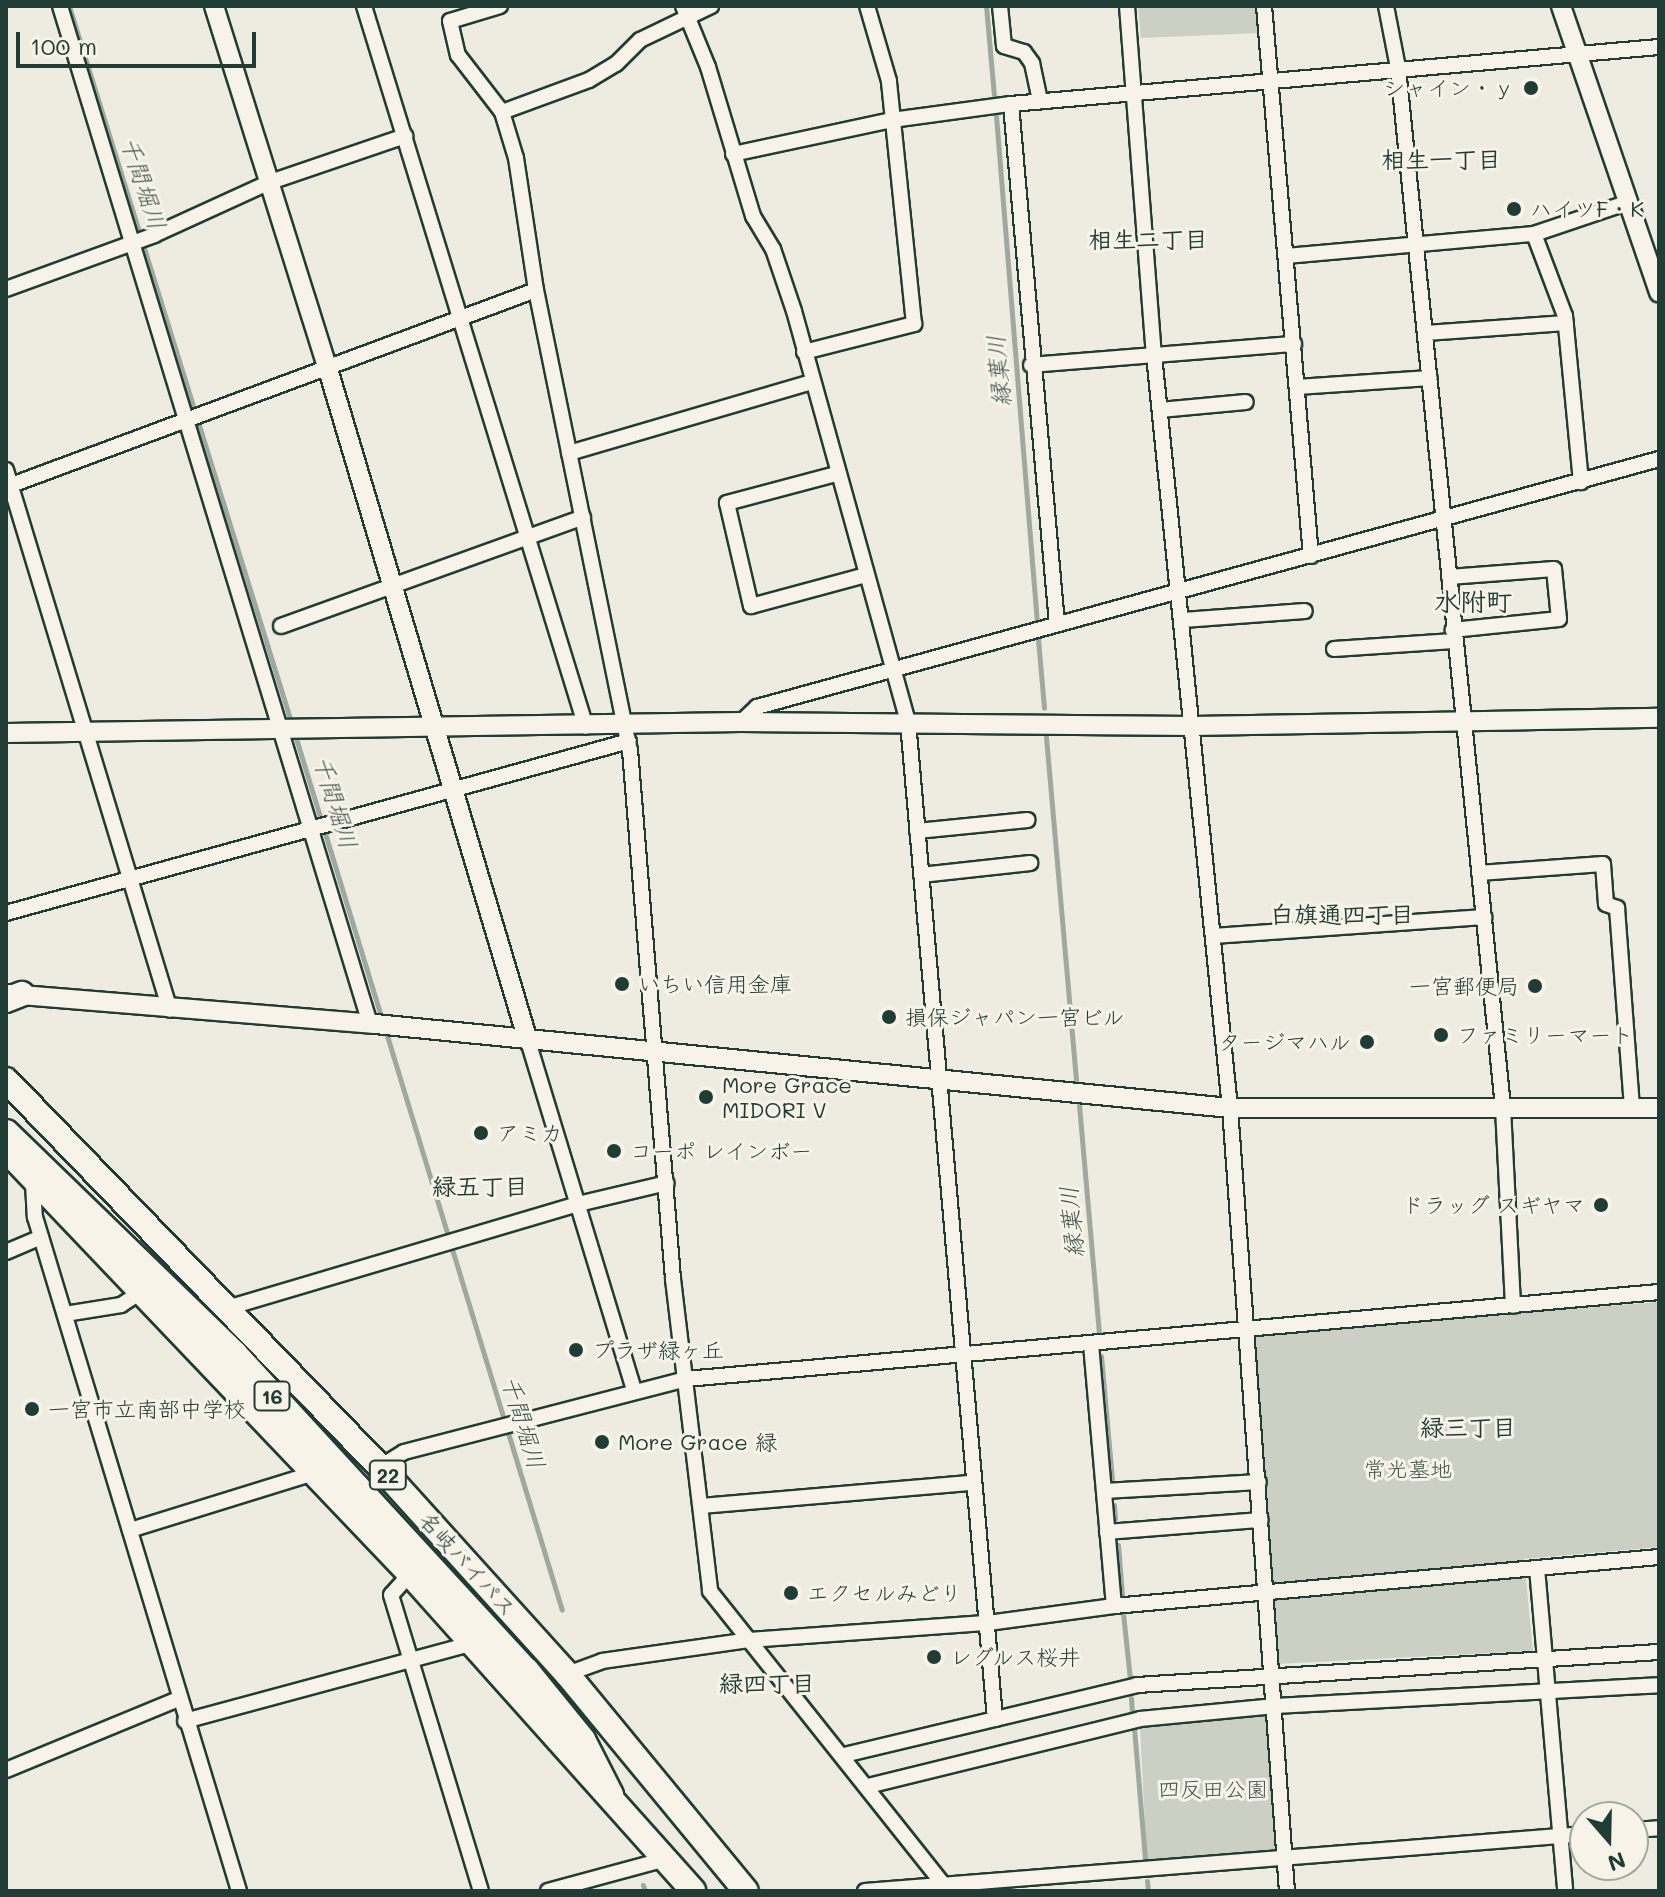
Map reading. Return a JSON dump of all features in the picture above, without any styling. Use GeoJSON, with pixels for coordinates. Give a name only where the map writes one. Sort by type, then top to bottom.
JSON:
{"type":"FeatureCollection","features":[{"type":"Feature","properties":{"kind":"highway","name":"名岐バイパス"},"geometry":{"type":"LineString","coordinates":[[6,1080],[380,1467],[567,1674],[746,1891]]}},
{"type":"Feature","properties":{"kind":"highway","name":"16"},"geometry":{"type":"LineString","coordinates":[[6,1133],[234,1354],[526,1671],[582,1740],[610,1795]]}},
{"type":"Feature","properties":{"kind":"highway","name":"22"},"geometry":{"type":"LineString","coordinates":[[6,1150],[33,1183],[410,1574],[693,1891]]}},
{"type":"Feature","properties":{"kind":"street"},"geometry":{"type":"LineString","coordinates":[[60,6],[195,418],[379,1025]]}},
{"type":"Feature","properties":{"kind":"street"},"geometry":{"type":"LineString","coordinates":[[214,6],[327,366],[634,1390]]}},
{"type":"Feature","properties":{"kind":"street"},"geometry":{"type":"LineString","coordinates":[[364,6],[525,538],[586,727]]}},
{"type":"Feature","properties":{"kind":"street"},"geometry":{"type":"LineString","coordinates":[[500,6],[450,21],[458,55],[502,112],[516,158],[536,290],[627,733],[653,1053],[710,1591],[844,1755],[946,1887]]}},
{"type":"Feature","properties":{"kind":"street"},"geometry":{"type":"LineString","coordinates":[[502,112],[589,80],[616,64],[640,40],[685,11],[711,6]]}},
{"type":"Feature","properties":{"kind":"street"},"geometry":{"type":"LineString","coordinates":[[804,352],[914,324],[889,81],[867,6]]}},
{"type":"Feature","properties":{"kind":"street"},"geometry":{"type":"LineString","coordinates":[[1000,6],[1004,46],[1024,52],[1032,63],[1040,101]]}},
{"type":"Feature","properties":{"kind":"street"},"geometry":{"type":"LineString","coordinates":[[1127,6],[1154,355],[1181,591],[1230,1108],[1287,1891]]}},
{"type":"Feature","properties":{"kind":"street"},"geometry":{"type":"LineString","coordinates":[[1264,6],[1311,556]]}},
{"type":"Feature","properties":{"kind":"street"},"geometry":{"type":"LineString","coordinates":[[1386,6],[1398,66],[1503,1108],[1513,1306]]}},
{"type":"Feature","properties":{"kind":"street"},"geometry":{"type":"LineString","coordinates":[[1561,6],[1659,293]]}},
{"type":"Feature","properties":{"kind":"street"},"geometry":{"type":"LineString","coordinates":[[685,11],[753,216],[773,249],[836,474],[896,669],[908,722],[936,1079],[995,1719]]}},
{"type":"Feature","properties":{"kind":"street"},"geometry":{"type":"LineString","coordinates":[[733,154],[892,120],[1011,104],[1398,66],[1659,47]]}},
{"type":"Feature","properties":{"kind":"street"},"geometry":{"type":"LineString","coordinates":[[1011,104],[1031,365],[1057,624]]}},
{"type":"Feature","properties":{"kind":"street"},"geometry":{"type":"LineString","coordinates":[[6,289],[154,235],[270,182],[405,136]]}},
{"type":"Feature","properties":{"kind":"street"},"geometry":{"type":"LineString","coordinates":[[1286,256],[1534,234],[1629,202]]}},
{"type":"Feature","properties":{"kind":"street"},"geometry":{"type":"LineString","coordinates":[[1534,234],[1566,323],[1581,482]]}},
{"type":"Feature","properties":{"kind":"street"},"geometry":{"type":"LineString","coordinates":[[8,486],[536,290]]}},
{"type":"Feature","properties":{"kind":"street"},"geometry":{"type":"LineString","coordinates":[[1426,333],[1566,323]]}},
{"type":"Feature","properties":{"kind":"street"},"geometry":{"type":"LineString","coordinates":[[1031,365],[1294,344]]}},
{"type":"Feature","properties":{"kind":"street"},"geometry":{"type":"LineString","coordinates":[[1297,387],[1430,378]]}},
{"type":"Feature","properties":{"kind":"street"},"geometry":{"type":"LineString","coordinates":[[569,453],[812,382]]}},
{"type":"Feature","properties":{"kind":"street"},"geometry":{"type":"LineString","coordinates":[[1160,410],[1246,402]]}},
{"type":"Feature","properties":{"kind":"street"},"geometry":{"type":"LineString","coordinates":[[741,722],[757,707],[1443,521],[1659,459]]}},
{"type":"Feature","properties":{"kind":"street"},"geometry":{"type":"LineString","coordinates":[[6,470],[8,486],[133,881],[170,1010]]}},
{"type":"Feature","properties":{"kind":"street"},"geometry":{"type":"LineString","coordinates":[[836,474],[727,503],[751,606],[866,575]]}},
{"type":"Feature","properties":{"kind":"street"},"geometry":{"type":"LineString","coordinates":[[281,626],[393,589],[583,517]]}},
{"type":"Feature","properties":{"kind":"street"},"geometry":{"type":"LineString","coordinates":[[1334,649],[1454,636],[1559,619],[1554,569],[1449,577]]}},
{"type":"Feature","properties":{"kind":"street"},"geometry":{"type":"LineString","coordinates":[[1183,620],[1305,611]]}},
{"type":"Feature","properties":{"kind":"street"},"geometry":{"type":"LineString","coordinates":[[6,913],[133,881],[318,824],[454,791],[627,733],[741,722],[1193,726],[1659,718]]}},
{"type":"Feature","properties":{"kind":"street"},"geometry":{"type":"LineString","coordinates":[[6,733],[85,729],[586,727],[627,733]]}},
{"type":"Feature","properties":{"kind":"street"},"geometry":{"type":"LineString","coordinates":[[917,831],[1027,820]]}},
{"type":"Feature","properties":{"kind":"street"},"geometry":{"type":"LineString","coordinates":[[921,875],[1030,863]]}},
{"type":"Feature","properties":{"kind":"street"},"geometry":{"type":"LineString","coordinates":[[1479,873],[1603,864],[1606,904],[1617,908],[1632,1108]]}},
{"type":"Feature","properties":{"kind":"street"},"geometry":{"type":"LineString","coordinates":[[1213,936],[1484,917]]}},
{"type":"Feature","properties":{"kind":"street"},"geometry":{"type":"LineString","coordinates":[[11,996],[379,1025],[1230,1108],[1659,1108]]}},
{"type":"Feature","properties":{"kind":"street"},"geometry":{"type":"LineString","coordinates":[[33,1183],[41,1237],[178,1699],[239,1891]]}},
{"type":"Feature","properties":{"kind":"street"},"geometry":{"type":"LineString","coordinates":[[227,1308],[578,1204],[667,1183]]}},
{"type":"Feature","properties":{"kind":"street"},"geometry":{"type":"LineString","coordinates":[[6,1252],[41,1237]]}},
{"type":"Feature","properties":{"kind":"street"},"geometry":{"type":"LineString","coordinates":[[65,1314],[121,1305],[141,1292]]}},
{"type":"Feature","properties":{"kind":"street"},"geometry":{"type":"LineString","coordinates":[[380,1467],[404,1452],[686,1379],[1246,1332],[1659,1292]]}},
{"type":"Feature","properties":{"kind":"street"},"geometry":{"type":"LineString","coordinates":[[1091,1344],[1114,1606]]}},
{"type":"Feature","properties":{"kind":"street"},"geometry":{"type":"LineString","coordinates":[[130,1530],[314,1473]]}},
{"type":"Feature","properties":{"kind":"street"},"geometry":{"type":"LineString","coordinates":[[1104,1491],[1259,1482]]}},
{"type":"Feature","properties":{"kind":"street"},"geometry":{"type":"LineString","coordinates":[[701,1506],[972,1483]]}},
{"type":"Feature","properties":{"kind":"street"},"geometry":{"type":"LineString","coordinates":[[1107,1532],[1261,1520]]}},
{"type":"Feature","properties":{"kind":"street"},"geometry":{"type":"LineString","coordinates":[[567,1674],[602,1661],[749,1640],[988,1623],[1114,1606],[1659,1557]]}},
{"type":"Feature","properties":{"kind":"street"},"geometry":{"type":"LineString","coordinates":[[1537,1568],[1565,1891]]}},
{"type":"Feature","properties":{"kind":"street"},"geometry":{"type":"LineString","coordinates":[[410,1574],[391,1595],[481,1891]]}},
{"type":"Feature","properties":{"kind":"street"},"geometry":{"type":"LineString","coordinates":[[185,1721],[471,1644]]}},
{"type":"Feature","properties":{"kind":"street"},"geometry":{"type":"LineString","coordinates":[[844,1755],[1137,1685],[1273,1673],[1659,1652]]}},
{"type":"Feature","properties":{"kind":"street"},"geometry":{"type":"LineString","coordinates":[[868,1786],[1140,1719],[1275,1706],[1659,1685]]}},
{"type":"Feature","properties":{"kind":"street"},"geometry":{"type":"LineString","coordinates":[[6,1770],[178,1699]]}},
{"type":"Feature","properties":{"kind":"street"},"geometry":{"type":"LineString","coordinates":[[865,1891],[1569,1835]]}},
{"type":"Feature","properties":{"kind":"street"},"geometry":{"type":"LineString","coordinates":[[548,1891],[666,1859]]}},
{"type":"Feature","properties":{"kind":"green space"},"geometry":{"type":"Polygon","coordinates":[[[1138,6],[1256,6],[1259,33],[1141,38],[1138,6]]]}},
{"type":"Feature","properties":{"kind":"green space","name":"常光墓地"},"geometry":{"type":"Polygon","coordinates":[[[1659,1302],[1659,1547],[1524,1559],[1533,1651],[1276,1664],[1248,1334],[1659,1302]]]}},
{"type":"Feature","properties":{"kind":"green space","name":"四反田公園"},"geometry":{"type":"Polygon","coordinates":[[[1275,1706],[1283,1858],[1147,1865],[1139,1713],[1275,1706]]]}},
{"type":"Feature","properties":{"kind":"waterway","name":"千間堀川"},"geometry":{"type":"LineString","coordinates":[[69,6],[292,725]]}},
{"type":"Feature","properties":{"kind":"waterway","name":"縁葉川"},"geometry":{"type":"LineString","coordinates":[[986,6],[994,95]]}},
{"type":"Feature","properties":{"kind":"waterway","name":"縁葉川"},"geometry":{"type":"LineString","coordinates":[[996,116],[1037,623]]}},
{"type":"Feature","properties":{"kind":"waterway","name":"縁葉川"},"geometry":{"type":"LineString","coordinates":[[1038,639],[1044,708]]}},
{"type":"Feature","properties":{"kind":"waterway","name":"千間堀川"},"geometry":{"type":"LineString","coordinates":[[295,735],[382,1020]]}},
{"type":"Feature","properties":{"kind":"waterway","name":"縁葉川"},"geometry":{"type":"LineString","coordinates":[[1046,737],[1076,1083]]}},
{"type":"Feature","properties":{"kind":"waterway","name":"千間堀川"},"geometry":{"type":"LineString","coordinates":[[385,1029],[562,1610]]}},
{"type":"Feature","properties":{"kind":"waterway","name":"縁葉川"},"geometry":{"type":"LineString","coordinates":[[1079,1105],[1099,1335]]}},
{"type":"Feature","properties":{"kind":"waterway","name":"縁葉川"},"geometry":{"type":"LineString","coordinates":[[1101,1356],[1112,1479]]}},
{"type":"Feature","properties":{"kind":"waterway","name":"縁葉川"},"geometry":{"type":"LineString","coordinates":[[1114,1505],[1115,1519]]}},
{"type":"Feature","properties":{"kind":"waterway","name":"縁葉川"},"geometry":{"type":"LineString","coordinates":[[1118,1545],[1122,1595]]}},
{"type":"Feature","properties":{"kind":"waterway","name":"縁葉川"},"geometry":{"type":"LineString","coordinates":[[1123,1613],[1130,1680]]}},
{"type":"Feature","properties":{"kind":"waterway","name":"縁葉川"},"geometry":{"type":"LineString","coordinates":[[1131,1698],[1132,1714]]}},
{"type":"Feature","properties":{"kind":"waterway","name":"縁葉川"},"geometry":{"type":"LineString","coordinates":[[1134,1728],[1145,1859]]}},
{"type":"Feature","properties":{"kind":"waterway","name":"縁葉川"},"geometry":{"type":"LineString","coordinates":[[1147,1881],[1148,1891]]}},
{"type":"Feature","properties":{"kind":"waterway","name":"千間堀川"},"geometry":{"type":"LineString","coordinates":[[643,1885],[645,1891]]}},
{"type":"Feature","properties":{"kind":"place","name":"シャイン・ｙ"},"geometry":{"type":"Point","coordinates":[1531,88]}},
{"type":"Feature","properties":{"kind":"place","name":"ハイツF・K"},"geometry":{"type":"Point","coordinates":[1514,209]}},
{"type":"Feature","properties":{"kind":"place","name":"いちい信用金庫"},"geometry":{"type":"Point","coordinates":[622,984]}},
{"type":"Feature","properties":{"kind":"place","name":"一宮郵便局"},"geometry":{"type":"Point","coordinates":[1535,986]}},
{"type":"Feature","properties":{"kind":"place","name":"損保ジャパン一宮ビル"},"geometry":{"type":"Point","coordinates":[889,1017]}},
{"type":"Feature","properties":{"kind":"place","name":"ファミリーマート"},"geometry":{"type":"Point","coordinates":[1441,1035]}},
{"type":"Feature","properties":{"kind":"place","name":"タージマハル"},"geometry":{"type":"Point","coordinates":[1367,1042]}},
{"type":"Feature","properties":{"kind":"place","name":"More Grace MIDORI V"},"geometry":{"type":"Point","coordinates":[706,1097]}},
{"type":"Feature","properties":{"kind":"place","name":"アミカ"},"geometry":{"type":"Point","coordinates":[481,1133]}},
{"type":"Feature","properties":{"kind":"place","name":"コーポ レインボー"},"geometry":{"type":"Point","coordinates":[614,1151]}},
{"type":"Feature","properties":{"kind":"place","name":"ドラッグ スギヤマ"},"geometry":{"type":"Point","coordinates":[1601,1205]}},
{"type":"Feature","properties":{"kind":"place","name":"プラザ緑ヶ丘"},"geometry":{"type":"Point","coordinates":[576,1350]}},
{"type":"Feature","properties":{"kind":"place","name":"一宮市立南部中学校"},"geometry":{"type":"Point","coordinates":[32,1409]}},
{"type":"Feature","properties":{"kind":"place","name":"More Grace 緑"},"geometry":{"type":"Point","coordinates":[602,1442]}},
{"type":"Feature","properties":{"kind":"place","name":"エクセルみどり"},"geometry":{"type":"Point","coordinates":[791,1593]}},
{"type":"Feature","properties":{"kind":"place","name":"レグルス桜井"},"geometry":{"type":"Point","coordinates":[934,1657]}},
{"type":"Feature","properties":{"kind":"district","name":"相生一丁目"},"geometry":{"type":"Point","coordinates":[1441,159]}},
{"type":"Feature","properties":{"kind":"district","name":"相生二丁目"},"geometry":{"type":"Point","coordinates":[1148,239]}},
{"type":"Feature","properties":{"kind":"district","name":"水附町"},"geometry":{"type":"Point","coordinates":[1473,602]}},
{"type":"Feature","properties":{"kind":"district","name":"白旗通四丁目"},"geometry":{"type":"Point","coordinates":[1342,914]}},
{"type":"Feature","properties":{"kind":"district","name":"緑五丁目"},"geometry":{"type":"Point","coordinates":[480,1186]}},
{"type":"Feature","properties":{"kind":"district","name":"緑三丁目"},"geometry":{"type":"Point","coordinates":[1468,1427]}},
{"type":"Feature","properties":{"kind":"district","name":"緑四丁目"},"geometry":{"type":"Point","coordinates":[767,1683]}}]}
